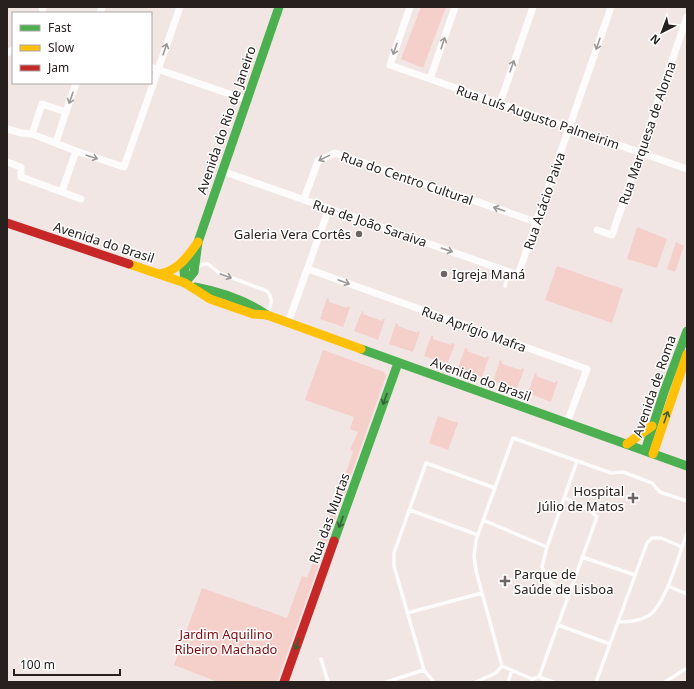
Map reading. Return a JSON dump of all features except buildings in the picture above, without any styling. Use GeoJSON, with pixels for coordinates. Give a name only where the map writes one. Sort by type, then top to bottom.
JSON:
{"type":"FeatureCollection","features":[{"type":"Feature","properties":{"kind":"main road","name":"Avenida do Rio de Janeiro"},"geometry":{"type":"LineString","coordinates":[[194,272],[198,242],[279,7]]}},
{"type":"Feature","properties":{"kind":"main road","name":"Avenida do Brasil"},"geometry":{"type":"LineString","coordinates":[[7,223],[189,285],[210,299],[253,314],[267,315],[687,466]]}},
{"type":"Feature","properties":{"kind":"main road","name":"Avenida do Rio de Janeiro"},"geometry":{"type":"LineString","coordinates":[[156,273],[164,274],[171,271],[198,242]]}},
{"type":"Feature","properties":{"kind":"main road","name":"Avenida do Rio de Janeiro"},"geometry":{"type":"LineString","coordinates":[[189,285],[184,272],[191,250]]}},
{"type":"Feature","properties":{"kind":"main road"},"geometry":{"type":"LineString","coordinates":[[189,285],[194,272]]}},
{"type":"Feature","properties":{"kind":"main road","name":"Avenida de Roma"},"geometry":{"type":"LineString","coordinates":[[649,452],[652,426],[687,331]]}},
{"type":"Feature","properties":{"kind":"main road","name":"Avenida de Roma"},"geometry":{"type":"LineString","coordinates":[[649,452],[687,354]]}},
{"type":"Feature","properties":{"kind":"main road","name":"Rua das Murtas"},"geometry":{"type":"LineString","coordinates":[[284,682],[398,363]]}},
{"type":"Feature","properties":{"kind":"main road"},"geometry":{"type":"LineString","coordinates":[[628,444],[652,426]]}},
{"type":"Feature","properties":{"kind":"street"},"geometry":{"type":"LineString","coordinates":[[152,78],[180,7]]}},
{"type":"Feature","properties":{"kind":"street","name":"Rua Luís Augusto Palmeirim"},"geometry":{"type":"LineString","coordinates":[[410,7],[390,65],[687,169]]}},
{"type":"Feature","properties":{"kind":"street"},"geometry":{"type":"LineString","coordinates":[[430,79],[456,7]]}},
{"type":"Feature","properties":{"kind":"street"},"geometry":{"type":"LineString","coordinates":[[500,103],[533,7]]}},
{"type":"Feature","properties":{"kind":"street","name":"Rua Acácio Paiva"},"geometry":{"type":"LineString","coordinates":[[518,275],[611,7]]}},
{"type":"Feature","properties":{"kind":"street","name":"Rua Marquesa de Alorna"},"geometry":{"type":"LineString","coordinates":[[597,230],[612,235],[687,17]]}},
{"type":"Feature","properties":{"kind":"street"},"geometry":{"type":"LineString","coordinates":[[155,68],[247,100]]}},
{"type":"Feature","properties":{"kind":"street"},"geometry":{"type":"LineString","coordinates":[[56,142],[76,84]]}},
{"type":"Feature","properties":{"kind":"street"},"geometry":{"type":"LineString","coordinates":[[7,129],[22,134],[32,134],[124,167],[150,84]]}},
{"type":"Feature","properties":{"kind":"street"},"geometry":{"type":"LineString","coordinates":[[32,134],[42,104],[66,112]]}},
{"type":"Feature","properties":{"kind":"street"},"geometry":{"type":"LineString","coordinates":[[62,191],[76,151]]}},
{"type":"Feature","properties":{"kind":"street","name":"Rua do Centro Cultural"},"geometry":{"type":"LineString","coordinates":[[304,199],[318,161],[335,153],[536,222]]}},
{"type":"Feature","properties":{"kind":"street"},"geometry":{"type":"LineString","coordinates":[[7,162],[21,168],[21,177],[81,199]]}},
{"type":"Feature","properties":{"kind":"street","name":"Rua de João Saraiva"},"geometry":{"type":"LineString","coordinates":[[222,171],[518,275]]}},
{"type":"Feature","properties":{"kind":"street"},"geometry":{"type":"LineString","coordinates":[[288,323],[329,208]]}},
{"type":"Feature","properties":{"kind":"street","name":"Rua Aprígio Mafra"},"geometry":{"type":"LineString","coordinates":[[308,269],[587,369],[567,423]]}},
{"type":"Feature","properties":{"kind":"lane"},"geometry":{"type":"LineString","coordinates":[[194,272],[201,265],[208,264],[219,273],[266,291],[271,296],[272,303],[267,315]]}},
{"type":"Feature","properties":{"kind":"lane"},"geometry":{"type":"LineString","coordinates":[[505,286],[509,271]]}},
{"type":"Feature","properties":{"kind":"lane"},"geometry":{"type":"LineString","coordinates":[[502,666],[482,593],[474,556],[478,535],[483,520],[514,438],[611,473],[623,472],[652,483],[660,492],[687,501]]}},
{"type":"Feature","properties":{"kind":"lane"},"geometry":{"type":"LineString","coordinates":[[567,598],[548,580],[542,567],[547,547],[577,460]]}},
{"type":"Feature","properties":{"kind":"lane"},"geometry":{"type":"LineString","coordinates":[[434,682],[424,670],[394,566],[394,553],[426,463],[495,488]]}},
{"type":"Feature","properties":{"kind":"lane"},"geometry":{"type":"LineString","coordinates":[[539,677],[596,517],[588,508],[565,498]]}},
{"type":"Feature","properties":{"kind":"lane"},"geometry":{"type":"LineString","coordinates":[[410,510],[478,535]]}},
{"type":"Feature","properties":{"kind":"lane"},"geometry":{"type":"LineString","coordinates":[[483,520],[547,547]]}},
{"type":"Feature","properties":{"kind":"lane"},"geometry":{"type":"LineString","coordinates":[[618,622],[630,622],[649,615],[663,599],[687,533]]}},
{"type":"Feature","properties":{"kind":"lane"},"geometry":{"type":"LineString","coordinates":[[596,682],[647,543],[652,538],[661,538],[682,546]]}},
{"type":"Feature","properties":{"kind":"lane"},"geometry":{"type":"LineString","coordinates":[[582,557],[635,575]]}},
{"type":"Feature","properties":{"kind":"lane"},"geometry":{"type":"LineString","coordinates":[[668,586],[687,594]]}},
{"type":"Feature","properties":{"kind":"lane"},"geometry":{"type":"LineString","coordinates":[[407,613],[482,593]]}},
{"type":"Feature","properties":{"kind":"lane"},"geometry":{"type":"LineString","coordinates":[[558,625],[610,644]]}},
{"type":"Feature","properties":{"kind":"lane"},"geometry":{"type":"LineString","coordinates":[[321,659],[328,682]]}},
{"type":"Feature","properties":{"kind":"lane"},"geometry":{"type":"LineString","coordinates":[[502,666],[532,680],[539,677],[553,682]]}},
{"type":"Feature","properties":{"kind":"lane"},"geometry":{"type":"LineString","coordinates":[[476,682],[496,673],[502,666]]}},
{"type":"Feature","properties":{"kind":"lane"},"geometry":{"type":"LineString","coordinates":[[665,682],[687,668]]}},
{"type":"Feature","properties":{"kind":"lane"},"geometry":{"type":"LineString","coordinates":[[386,682],[424,670]]}},
{"type":"Feature","properties":{"kind":"lane"},"geometry":{"type":"LineString","coordinates":[[508,682],[512,670]]}},
{"type":"Feature","properties":{"kind":"green space"},"geometry":{"type":"Polygon","coordinates":[[[421,7],[446,7],[423,68],[401,59],[421,7]]]}},
{"type":"Feature","properties":{"kind":"green space"},"geometry":{"type":"Polygon","coordinates":[[[637,227],[667,239],[657,268],[627,259],[637,227]]]}},
{"type":"Feature","properties":{"kind":"green space"},"geometry":{"type":"Polygon","coordinates":[[[676,242],[684,246],[675,272],[667,269],[676,242]]]}},
{"type":"Feature","properties":{"kind":"green space"},"geometry":{"type":"Polygon","coordinates":[[[557,266],[623,289],[612,323],[545,300],[557,266]]]}},
{"type":"Feature","properties":{"kind":"green space"},"geometry":{"type":"Polygon","coordinates":[[[327,298],[329,299],[329,302],[347,308],[348,306],[350,307],[343,327],[320,319],[327,298]]]}},
{"type":"Feature","properties":{"kind":"green space"},"geometry":{"type":"Polygon","coordinates":[[[362,311],[364,312],[363,314],[382,321],[385,319],[378,340],[354,331],[362,311]]]}},
{"type":"Feature","properties":{"kind":"green space"},"geometry":{"type":"Polygon","coordinates":[[[396,323],[398,326],[417,333],[418,331],[420,332],[413,352],[389,344],[396,323]]]}},
{"type":"Feature","properties":{"kind":"green space"},"geometry":{"type":"Polygon","coordinates":[[[431,336],[433,336],[433,339],[451,345],[452,343],[455,344],[447,364],[424,356],[431,336]]]}},
{"type":"Feature","properties":{"kind":"green space"},"geometry":{"type":"Polygon","coordinates":[[[465,348],[468,349],[467,351],[486,358],[487,356],[489,357],[482,377],[458,368],[465,348]]]}},
{"type":"Feature","properties":{"kind":"green space","name":"Jardim Aquilino Ribeiro Machado"},"geometry":{"type":"Polygon","coordinates":[[[323,350],[384,372],[386,376],[277,682],[218,682],[174,665],[202,588],[287,618],[302,576],[307,578],[349,464],[353,451],[350,450],[358,432],[350,429],[354,417],[305,400],[323,350]]]}},
{"type":"Feature","properties":{"kind":"green space"},"geometry":{"type":"Polygon","coordinates":[[[500,360],[502,361],[502,364],[521,370],[522,368],[524,369],[517,389],[493,381],[500,360]]]}},
{"type":"Feature","properties":{"kind":"green space"},"geometry":{"type":"Polygon","coordinates":[[[535,373],[537,374],[536,376],[555,383],[558,381],[551,402],[528,393],[535,373]]]}},
{"type":"Feature","properties":{"kind":"green space"},"geometry":{"type":"Polygon","coordinates":[[[438,416],[458,423],[448,450],[429,443],[438,416]]]}},
{"type":"Feature","properties":{"kind":"traffic: fast"},"geometry":{"type":"LineString","coordinates":[[185,283],[194,272],[198,242],[279,7]]}},
{"type":"Feature","properties":{"kind":"traffic: fast"},"geometry":{"type":"LineString","coordinates":[[185,283],[184,271],[189,256]]}},
{"type":"Feature","properties":{"kind":"traffic: fast"},"geometry":{"type":"LineString","coordinates":[[195,287],[232,297],[267,315]]}},
{"type":"Feature","properties":{"kind":"traffic: fast"},"geometry":{"type":"LineString","coordinates":[[645,451],[664,392],[687,331]]}},
{"type":"Feature","properties":{"kind":"traffic: fast"},"geometry":{"type":"LineString","coordinates":[[361,349],[687,466]]}},
{"type":"Feature","properties":{"kind":"traffic: fast"},"geometry":{"type":"LineString","coordinates":[[334,541],[398,363]]}},
{"type":"Feature","properties":{"kind":"traffic: slow"},"geometry":{"type":"LineString","coordinates":[[160,274],[172,270],[182,262],[198,242]]}},
{"type":"Feature","properties":{"kind":"traffic: slow"},"geometry":{"type":"LineString","coordinates":[[129,264],[185,283],[210,299],[253,314],[267,315],[361,349]]}},
{"type":"Feature","properties":{"kind":"traffic: slow"},"geometry":{"type":"LineString","coordinates":[[653,454],[687,354]]}},
{"type":"Feature","properties":{"kind":"traffic: slow"},"geometry":{"type":"LineString","coordinates":[[627,444],[652,426]]}},
{"type":"Feature","properties":{"kind":"traffic: jam"},"geometry":{"type":"LineString","coordinates":[[7,223],[129,264]]}},
{"type":"Feature","properties":{"kind":"traffic: jam"},"geometry":{"type":"LineString","coordinates":[[284,682],[334,541]]}},
{"type":"Feature","properties":{"kind":"place","name":"Galeria Vera Cortês"},"geometry":{"type":"Point","coordinates":[359,234]}},
{"type":"Feature","properties":{"kind":"place","name":"Igreja Maná"},"geometry":{"type":"Point","coordinates":[444,274]}},
{"type":"Feature","properties":{"kind":"place","name":"Hospital Júlio de Matos"},"geometry":{"type":"Point","coordinates":[633,498]}},
{"type":"Feature","properties":{"kind":"place","name":"Parque de Saúde de Lisboa"},"geometry":{"type":"Point","coordinates":[505,581]}}]}
